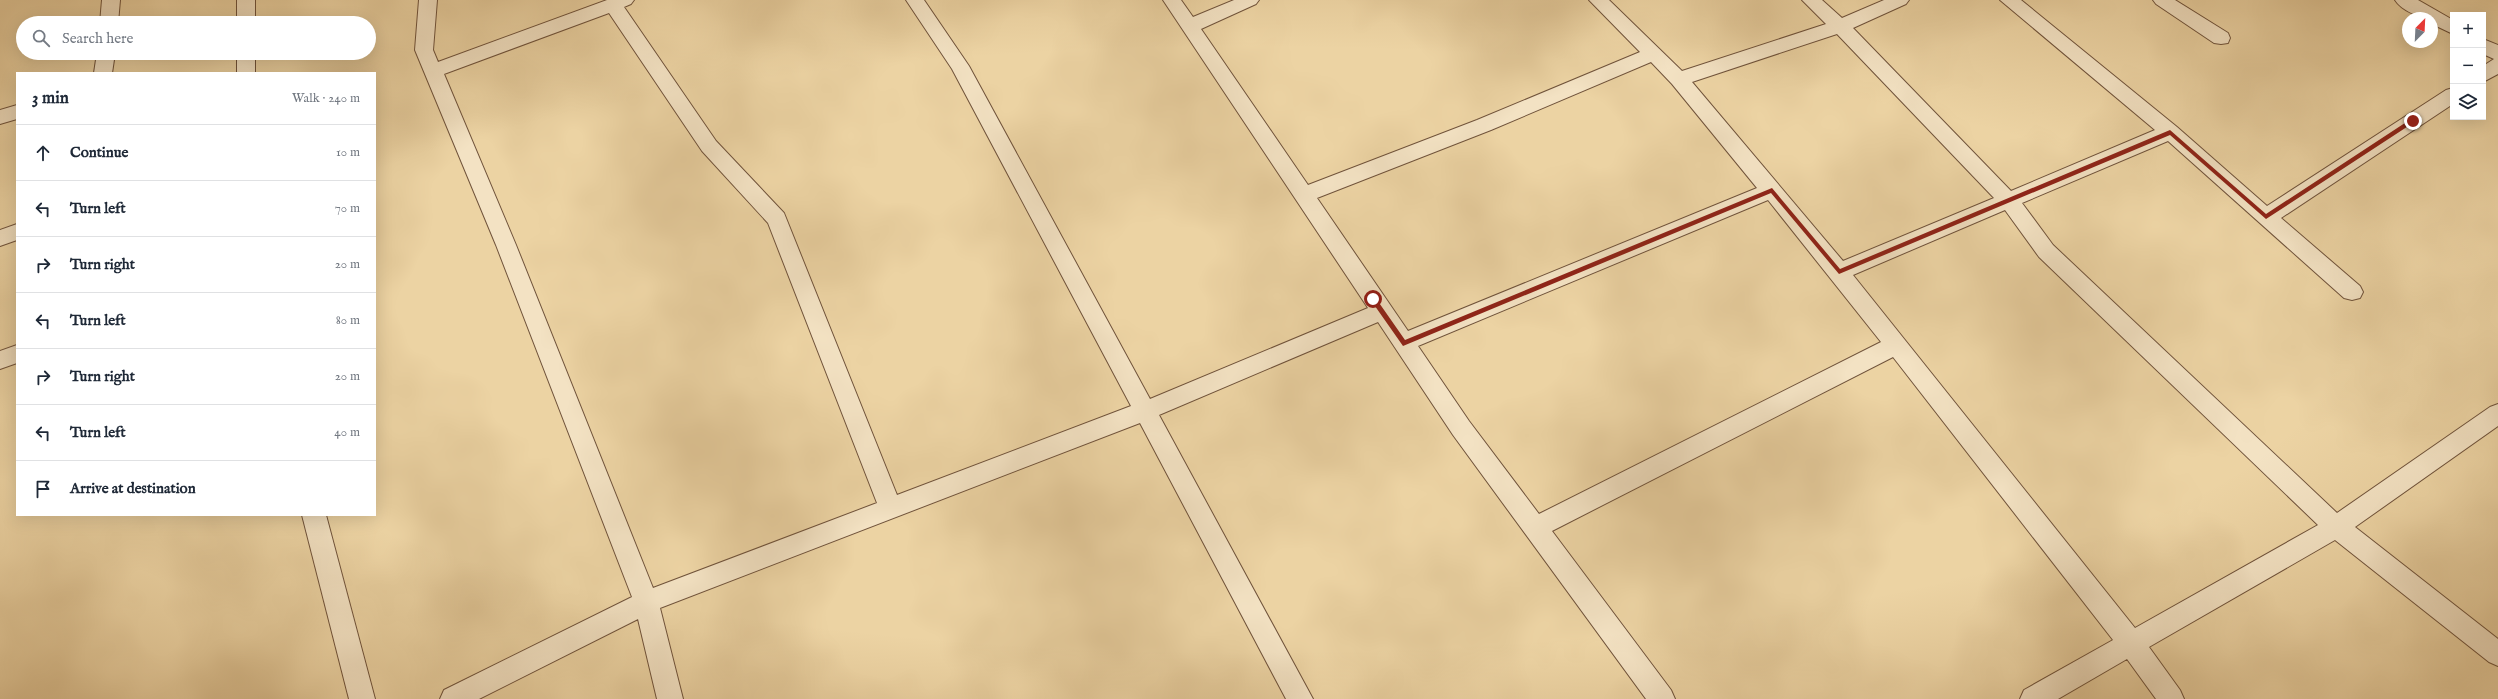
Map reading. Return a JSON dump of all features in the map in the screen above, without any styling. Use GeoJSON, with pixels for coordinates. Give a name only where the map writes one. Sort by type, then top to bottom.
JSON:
{"type":"FeatureCollection","features":[{"type":"Feature","properties":{"kind":"street"},"geometry":{"type":"LineString","coordinates":[[110,16],[111,0]]}},
{"type":"Feature","properties":{"kind":"street"},"geometry":{"type":"LineString","coordinates":[[246,0],[246,16]]}},
{"type":"Feature","properties":{"kind":"street"},"geometry":{"type":"LineString","coordinates":[[428,0],[424,50],[506,245],[646,602],[670,699]]}},
{"type":"Feature","properties":{"kind":"street"},"geometry":{"type":"LineString","coordinates":[[915,0],[960,66],[1300,699]]}},
{"type":"Feature","properties":{"kind":"street"},"geometry":{"type":"LineString","coordinates":[[1172,0],[1461,428],[1662,699]]}},
{"type":"Feature","properties":{"kind":"street"},"geometry":{"type":"LineString","coordinates":[[1190,26],[1250,0]]}},
{"type":"Feature","properties":{"kind":"street"},"geometry":{"type":"LineString","coordinates":[[1598,0],[1680,79],[1772,190],[1897,344],[2131,643],[2171,699]]}},
{"type":"Feature","properties":{"kind":"street"},"geometry":{"type":"LineString","coordinates":[[1811,0],[1840,26],[2009,201],[2046,251],[2336,527],[2498,654]]}},
{"type":"Feature","properties":{"kind":"street"},"geometry":{"type":"LineString","coordinates":[[1680,79],[1840,26],[1900,0]]}},
{"type":"Feature","properties":{"kind":"street"},"geometry":{"type":"LineString","coordinates":[[2009,0],[2170,132],[2352,292]]}},
{"type":"Feature","properties":{"kind":"street"},"geometry":{"type":"LineString","coordinates":[[2162,0],[2221,38]]}},
{"type":"Feature","properties":{"kind":"street"},"geometry":{"type":"LineString","coordinates":[[2404,0],[2450,26]]}},
{"type":"Feature","properties":{"kind":"street"},"geometry":{"type":"LineString","coordinates":[[432,71],[619,2],[709,146],[777,220],[889,504],[895,507]]}},
{"type":"Feature","properties":{"kind":"street"},"geometry":{"type":"LineString","coordinates":[[2486,47],[2498,54]]}},
{"type":"Feature","properties":{"kind":"street"},"geometry":{"type":"LineString","coordinates":[[1303,196],[1484,125],[1653,54]]}},
{"type":"Feature","properties":{"kind":"street"},"geometry":{"type":"LineString","coordinates":[[103,72],[105,60]]}},
{"type":"Feature","properties":{"kind":"street"},"geometry":{"type":"LineString","coordinates":[[246,60],[246,72]]}},
{"type":"Feature","properties":{"kind":"street"},"geometry":{"type":"LineString","coordinates":[[2486,73],[2498,65]]}},
{"type":"Feature","properties":{"kind":"street"},"geometry":{"type":"LineString","coordinates":[[2266,217],[2450,97]]}},
{"type":"Feature","properties":{"kind":"street"},"geometry":{"type":"LineString","coordinates":[[0,117],[16,112]]}},
{"type":"Feature","properties":{"kind":"street"},"geometry":{"type":"LineString","coordinates":[[1839,272],[2170,132]]}},
{"type":"Feature","properties":{"kind":"street"},"geometry":{"type":"LineString","coordinates":[[1403,343],[1772,190]]}},
{"type":"Feature","properties":{"kind":"street"},"geometry":{"type":"LineString","coordinates":[[0,238],[16,232]]}},
{"type":"Feature","properties":{"kind":"street"},"geometry":{"type":"LineString","coordinates":[[453,699],[646,602],[1145,411],[1382,312]]}},
{"type":"Feature","properties":{"kind":"street"},"geometry":{"type":"LineString","coordinates":[[1535,528],[1897,344]]}},
{"type":"Feature","properties":{"kind":"street"},"geometry":{"type":"LineString","coordinates":[[0,360],[16,354]]}},
{"type":"Feature","properties":{"kind":"street"},"geometry":{"type":"LineString","coordinates":[[2033,699],[2336,527],[2498,414]]}},
{"type":"Feature","properties":{"kind":"street"},"geometry":{"type":"LineString","coordinates":[[314,516],[362,699]]}},
{"type":"Feature","properties":{"kind":"route"},"geometry":{"type":"LineString","coordinates":[[1373,299],[1403,343],[1772,190],[1839,272],[2170,132],[2266,217],[2413,121]]}}]}
